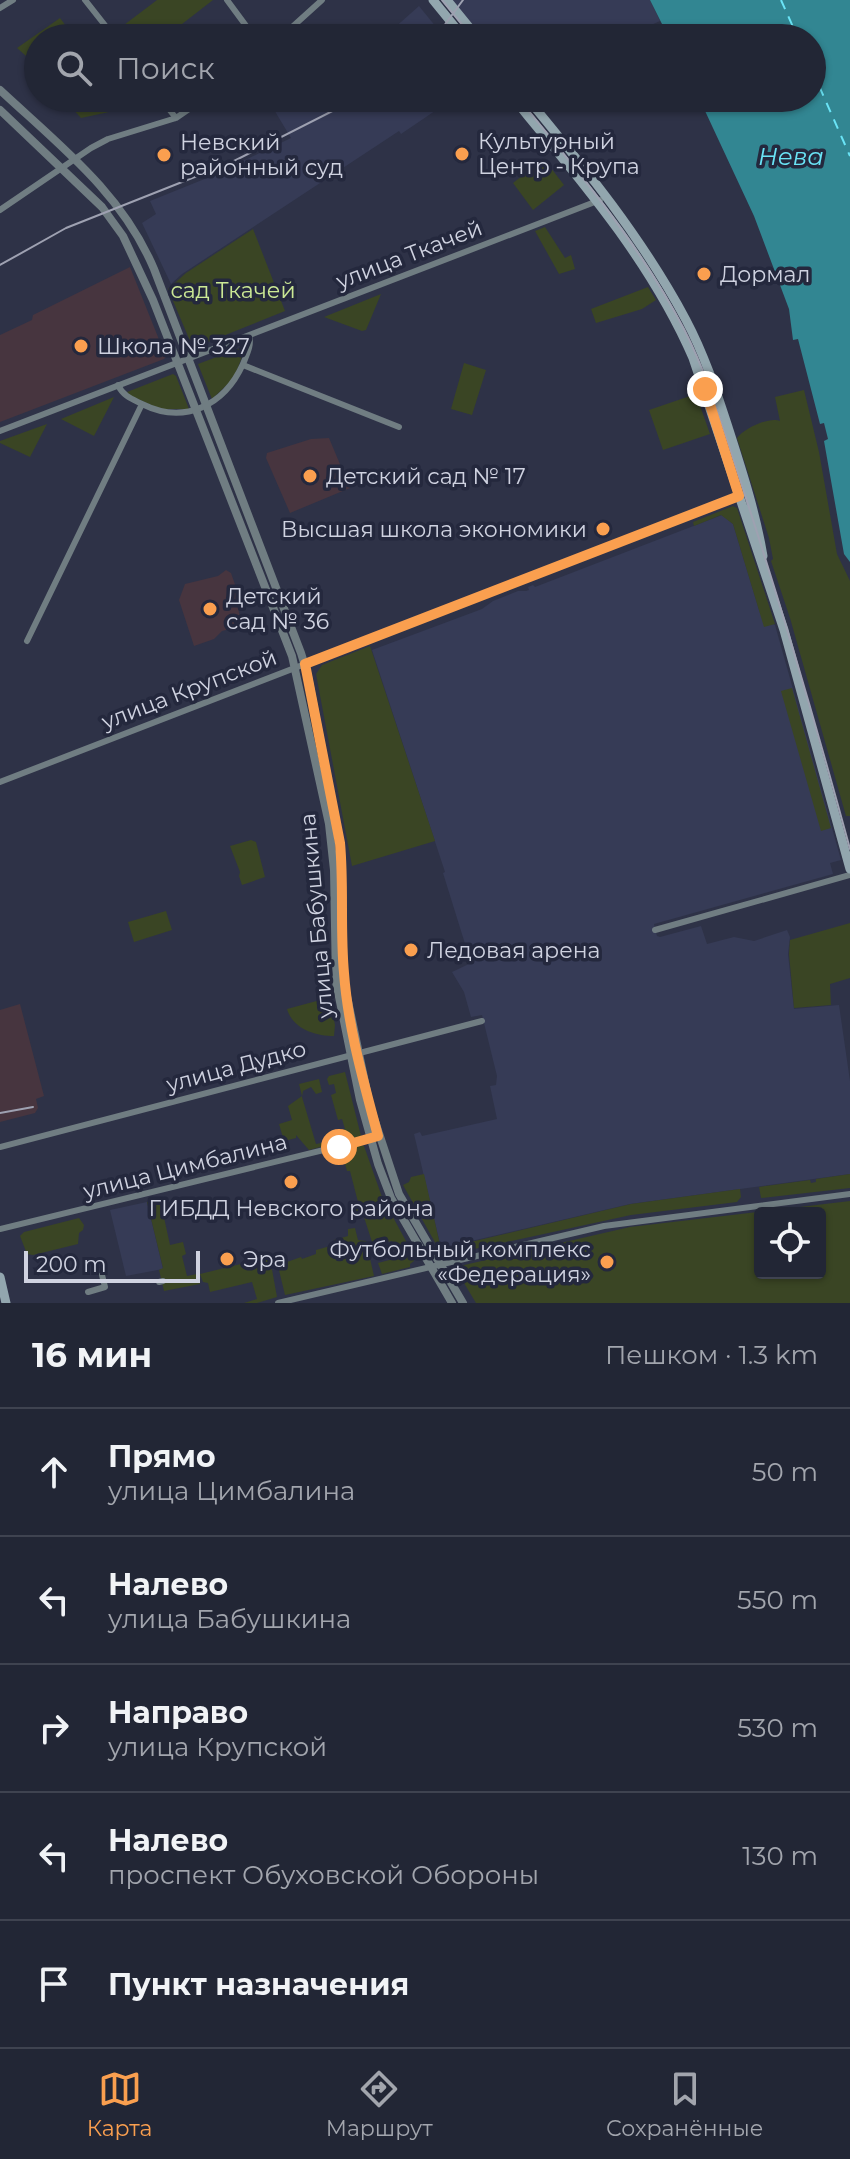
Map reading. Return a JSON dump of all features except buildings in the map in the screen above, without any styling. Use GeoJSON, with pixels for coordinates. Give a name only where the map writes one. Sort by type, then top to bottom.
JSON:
{"type":"FeatureCollection","features":[{"type":"Feature","properties":{"kind":"main road"},"geometry":{"type":"LineString","coordinates":[[433,0],[453,24]]}},
{"type":"Feature","properties":{"kind":"main road"},"geometry":{"type":"LineString","coordinates":[[447,0],[467,24]]}},
{"type":"Feature","properties":{"kind":"main road"},"geometry":{"type":"LineString","coordinates":[[525,112],[602,199]]}},
{"type":"Feature","properties":{"kind":"main road"},"geometry":{"type":"LineString","coordinates":[[537,112],[602,199],[689,347],[744,494],[850,869]]}},
{"type":"Feature","properties":{"kind":"main road"},"geometry":{"type":"LineString","coordinates":[[0,1277],[6,1303]]}},
{"type":"Feature","properties":{"kind":"street"},"geometry":{"type":"LineString","coordinates":[[0,8],[13,0]]}},
{"type":"Feature","properties":{"kind":"street"},"geometry":{"type":"LineString","coordinates":[[85,0],[104,24]]}},
{"type":"Feature","properties":{"kind":"street"},"geometry":{"type":"LineString","coordinates":[[227,0],[245,24]]}},
{"type":"Feature","properties":{"kind":"street"},"geometry":{"type":"LineString","coordinates":[[295,24],[322,0]]}},
{"type":"Feature","properties":{"kind":"street","name":"улица Бабушкина"},"geometry":{"type":"LineString","coordinates":[[0,90],[74,158],[116,203],[134,228],[154,269],[182,361]]}},
{"type":"Feature","properties":{"kind":"street","name":"улица Бабушкина"},"geometry":{"type":"LineString","coordinates":[[0,110],[102,207],[123,236],[201,408],[300,666],[340,843],[343,969],[354,1054],[391,1198],[463,1303]]}},
{"type":"Feature","properties":{"kind":"street"},"geometry":{"type":"LineString","coordinates":[[171,112],[176,118]]}},
{"type":"Feature","properties":{"kind":"street"},"geometry":{"type":"LineString","coordinates":[[0,210],[61,166],[108,139],[176,118],[185,112]]}},
{"type":"Feature","properties":{"kind":"street","name":"улица Ткачей"},"geometry":{"type":"LineString","coordinates":[[0,431],[120,389],[182,361],[602,199]]}},
{"type":"Feature","properties":{"kind":"street"},"geometry":{"type":"LineString","coordinates":[[102,207],[116,203]]}},
{"type":"Feature","properties":{"kind":"street"},"geometry":{"type":"LineString","coordinates":[[123,236],[134,228]]}},
{"type":"Feature","properties":{"kind":"street"},"geometry":{"type":"LineString","coordinates":[[120,389],[142,404],[170,413],[201,408],[216,401],[228,389],[243,365],[251,340],[249,335]]}},
{"type":"Feature","properties":{"kind":"street"},"geometry":{"type":"LineString","coordinates":[[243,365],[399,427]]}},
{"type":"Feature","properties":{"kind":"street"},"geometry":{"type":"LineString","coordinates":[[27,641],[142,404]]}},
{"type":"Feature","properties":{"kind":"street","name":"улица Крупской"},"geometry":{"type":"LineString","coordinates":[[0,782],[744,494]]}},
{"type":"Feature","properties":{"kind":"street"},"geometry":{"type":"LineString","coordinates":[[655,930],[850,875]]}},
{"type":"Feature","properties":{"kind":"street","name":"улица Дудко"},"geometry":{"type":"LineString","coordinates":[[0,1147],[482,1021]]}},
{"type":"Feature","properties":{"kind":"street","name":"улица Цимбалина"},"geometry":{"type":"LineString","coordinates":[[0,1229],[374,1137]]}},
{"type":"Feature","properties":{"kind":"street"},"geometry":{"type":"LineString","coordinates":[[278,1303],[629,1221],[850,1194]]}},
{"type":"Feature","properties":{"kind":"street","name":"улица Бабушкина"},"geometry":{"type":"LineString","coordinates":[[435,1266],[452,1303]]}},
{"type":"Feature","properties":{"kind":"street"},"geometry":{"type":"LineString","coordinates":[[88,1292],[105,1287],[102,1275]]}},
{"type":"Feature","properties":{"kind":"shaded area"},"geometry":{"type":"Polygon","coordinates":[[[451,0],[650,0],[660,21],[653,24],[471,24],[451,0]]]}},
{"type":"Feature","properties":{"kind":"shaded area"},"geometry":{"type":"Polygon","coordinates":[[[419,6],[434,24],[399,24],[419,6]]]}},
{"type":"Feature","properties":{"kind":"shaded area"},"geometry":{"type":"Polygon","coordinates":[[[275,112],[433,112],[401,134],[399,131],[171,284],[142,223],[156,214],[150,201],[212,176],[291,138],[275,112]]]}},
{"type":"Feature","properties":{"kind":"shaded area","name":"Школа № 327"},"geometry":{"type":"Polygon","coordinates":[[[130,267],[166,357],[0,422],[0,335],[32,320],[33,315],[130,267]]]}},
{"type":"Feature","properties":{"kind":"shaded area","name":"Детский сад № 17"},"geometry":{"type":"Polygon","coordinates":[[[329,438],[350,488],[290,513],[266,458],[267,453],[311,439],[329,438]]]}},
{"type":"Feature","properties":{"kind":"shaded area"},"geometry":{"type":"Polygon","coordinates":[[[722,515],[733,524],[760,613],[775,625],[841,860],[830,863],[833,874],[654,924],[660,937],[701,926],[707,944],[734,937],[754,941],[787,930],[794,1009],[839,1005],[850,1081],[850,1174],[630,1204],[441,1248],[414,1134],[420,1132],[422,1136],[497,1119],[490,1086],[496,1085],[497,1076],[482,1015],[471,1017],[464,992],[452,972],[471,963],[445,872],[372,650],[482,609],[493,601],[529,590],[528,587],[533,585],[535,587],[722,515]]]}},
{"type":"Feature","properties":{"kind":"shaded area","name":"Детский сад № 36"},"geometry":{"type":"Polygon","coordinates":[[[226,570],[231,573],[241,602],[237,604],[243,629],[222,631],[214,639],[194,646],[179,600],[185,584],[218,576],[226,570]]]}},
{"type":"Feature","properties":{"kind":"shaded area"},"geometry":{"type":"Polygon","coordinates":[[[20,1004],[44,1096],[36,1099],[38,1108],[35,1113],[0,1122],[0,1010],[20,1004]]]}},
{"type":"Feature","properties":{"kind":"shaded area"},"geometry":{"type":"Polygon","coordinates":[[[147,1202],[163,1269],[126,1276],[110,1210],[147,1202]]]}},
{"type":"Feature","properties":{"kind":"green space"},"geometry":{"type":"Polygon","coordinates":[[[157,0],[213,0],[182,24],[125,24],[157,0]]]}},
{"type":"Feature","properties":{"kind":"green space"},"geometry":{"type":"Polygon","coordinates":[[[76,112],[109,112],[81,118],[76,112]]]}},
{"type":"Feature","properties":{"kind":"green space"},"geometry":{"type":"Polygon","coordinates":[[[544,159],[564,185],[533,210],[513,183],[544,159]]]}},
{"type":"Feature","properties":{"kind":"green space"},"geometry":{"type":"Polygon","coordinates":[[[545,227],[565,258],[571,255],[575,269],[559,274],[535,231],[545,227]]]}},
{"type":"Feature","properties":{"kind":"green space","name":"сад Ткачей"},"geometry":{"type":"Polygon","coordinates":[[[253,229],[285,311],[193,348],[168,289],[186,273],[253,229]]]}},
{"type":"Feature","properties":{"kind":"green space"},"geometry":{"type":"Polygon","coordinates":[[[648,287],[656,300],[642,309],[596,323],[591,309],[648,287]]]}},
{"type":"Feature","properties":{"kind":"green space"},"geometry":{"type":"Polygon","coordinates":[[[381,294],[366,330],[324,317],[381,294]]]}},
{"type":"Feature","properties":{"kind":"green space"},"geometry":{"type":"Polygon","coordinates":[[[246,346],[234,378],[212,399],[198,364],[246,346]]]}},
{"type":"Feature","properties":{"kind":"green space"},"geometry":{"type":"Polygon","coordinates":[[[464,363],[486,370],[472,415],[451,409],[464,363]]]}},
{"type":"Feature","properties":{"kind":"green space"},"geometry":{"type":"Polygon","coordinates":[[[173,374],[189,409],[160,409],[127,392],[173,374]]]}},
{"type":"Feature","properties":{"kind":"green space"},"geometry":{"type":"Polygon","coordinates":[[[804,390],[819,452],[837,554],[850,581],[850,816],[846,816],[771,561],[769,538],[737,438],[757,424],[780,421],[775,397],[804,390]]]}},
{"type":"Feature","properties":{"kind":"green space"},"geometry":{"type":"Polygon","coordinates":[[[696,394],[710,434],[663,450],[649,410],[696,394]]]}},
{"type":"Feature","properties":{"kind":"green space"},"geometry":{"type":"Polygon","coordinates":[[[114,397],[94,436],[61,419],[114,397]]]}},
{"type":"Feature","properties":{"kind":"green space"},"geometry":{"type":"Polygon","coordinates":[[[47,424],[30,457],[0,443],[0,441],[47,424]]]}},
{"type":"Feature","properties":{"kind":"green space"},"geometry":{"type":"Polygon","coordinates":[[[733,506],[737,508],[775,624],[764,627],[733,524],[721,515],[694,526],[693,522],[733,506]]]}},
{"type":"Feature","properties":{"kind":"green space"},"geometry":{"type":"Polygon","coordinates":[[[370,646],[435,841],[352,866],[316,674],[322,665],[370,646]]]}},
{"type":"Feature","properties":{"kind":"green space"},"geometry":{"type":"Polygon","coordinates":[[[792,688],[831,828],[821,831],[781,691],[792,688]]]}},
{"type":"Feature","properties":{"kind":"green space"},"geometry":{"type":"Polygon","coordinates":[[[251,840],[256,842],[265,877],[242,885],[230,846],[251,840]]]}},
{"type":"Feature","properties":{"kind":"green space"},"geometry":{"type":"Polygon","coordinates":[[[166,911],[172,930],[134,942],[128,922],[166,911]]]}},
{"type":"Feature","properties":{"kind":"green space"},"geometry":{"type":"Polygon","coordinates":[[[850,923],[850,978],[830,984],[831,1005],[794,1008],[790,940],[850,923]]]}},
{"type":"Feature","properties":{"kind":"green space"},"geometry":{"type":"Polygon","coordinates":[[[321,984],[328,990],[335,1025],[334,1036],[319,1035],[299,1026],[287,1009],[324,999],[321,984]]]}},
{"type":"Feature","properties":{"kind":"green space"},"geometry":{"type":"Polygon","coordinates":[[[345,1072],[361,1136],[343,1141],[341,1130],[345,1129],[342,1119],[338,1120],[331,1095],[336,1093],[334,1084],[329,1085],[327,1079],[345,1072]]]}},
{"type":"Feature","properties":{"kind":"green space"},"geometry":{"type":"Polygon","coordinates":[[[319,1079],[322,1092],[316,1094],[311,1087],[303,1091],[302,1097],[316,1144],[326,1142],[326,1134],[332,1132],[335,1143],[309,1150],[296,1135],[296,1138],[284,1141],[279,1124],[292,1120],[288,1106],[302,1096],[299,1084],[319,1079]]]}},
{"type":"Feature","properties":{"kind":"green space"},"geometry":{"type":"Polygon","coordinates":[[[364,1146],[382,1197],[413,1254],[414,1261],[410,1267],[382,1274],[378,1263],[397,1258],[392,1241],[373,1245],[363,1214],[357,1215],[355,1208],[359,1206],[342,1154],[345,1149],[364,1146]]]}},
{"type":"Feature","properties":{"kind":"green space"},"geometry":{"type":"Polygon","coordinates":[[[424,1174],[441,1248],[403,1185],[411,1177],[424,1174]]]}},
{"type":"Feature","properties":{"kind":"green space"},"geometry":{"type":"Polygon","coordinates":[[[850,1174],[850,1188],[761,1198],[759,1187],[810,1180],[811,1183],[816,1179],[850,1174]]]}},
{"type":"Feature","properties":{"kind":"green space"},"geometry":{"type":"Polygon","coordinates":[[[740,1189],[741,1197],[737,1202],[631,1215],[451,1254],[442,1249],[631,1204],[740,1189]]]}},
{"type":"Feature","properties":{"kind":"green space"},"geometry":{"type":"Polygon","coordinates":[[[160,1199],[170,1245],[183,1242],[186,1254],[182,1256],[187,1276],[197,1274],[200,1284],[164,1291],[159,1270],[163,1268],[147,1202],[160,1199]]]}},
{"type":"Feature","properties":{"kind":"green space"},"geometry":{"type":"Polygon","coordinates":[[[850,1201],[850,1303],[476,1303],[458,1273],[460,1266],[630,1227],[754,1212],[754,1279],[826,1279],[826,1207],[799,1207],[850,1201]]]}},
{"type":"Feature","properties":{"kind":"green space"},"geometry":{"type":"Polygon","coordinates":[[[79,1218],[84,1225],[78,1244],[27,1254],[20,1236],[24,1232],[79,1218]]]}},
{"type":"Feature","properties":{"kind":"green space"},"geometry":{"type":"Polygon","coordinates":[[[355,1228],[358,1240],[366,1241],[374,1276],[285,1295],[277,1262],[316,1254],[316,1250],[334,1245],[334,1240],[348,1236],[348,1229],[355,1228]]]}},
{"type":"Feature","properties":{"kind":"green space"},"geometry":{"type":"Polygon","coordinates":[[[265,1252],[269,1253],[277,1297],[244,1303],[257,1299],[252,1282],[210,1292],[208,1283],[203,1282],[200,1274],[253,1261],[254,1264],[258,1263],[257,1259],[266,1257],[265,1252]]]}},
{"type":"Feature","properties":{"kind":"water","name":"Нева"},"geometry":{"type":"Polygon","coordinates":[[[650,0],[850,0],[850,562],[844,554],[824,441],[828,439],[824,423],[820,424],[798,339],[793,340],[789,309],[754,216],[706,112],[826,112],[826,24],[662,24],[650,0]]]}},
{"type":"Feature","properties":{"kind":"ferry route"},"geometry":{"type":"LineString","coordinates":[[781,0],[792,24]]}},
{"type":"Feature","properties":{"kind":"ferry route"},"geometry":{"type":"LineString","coordinates":[[826,102],[850,156]]}},
{"type":"Feature","properties":{"kind":"tram line"},"geometry":{"type":"LineString","coordinates":[[442,0],[462,24]]}},
{"type":"Feature","properties":{"kind":"tram line"},"geometry":{"type":"LineString","coordinates":[[529,112],[628,238],[667,298],[702,368],[772,578],[850,849]]}},
{"type":"Feature","properties":{"kind":"railway"},"geometry":{"type":"LineString","coordinates":[[445,24],[463,0]]}},
{"type":"Feature","properties":{"kind":"railway"},"geometry":{"type":"LineString","coordinates":[[0,265],[66,228],[230,163],[330,112]]}},
{"type":"Feature","properties":{"kind":"railway"},"geometry":{"type":"LineString","coordinates":[[0,1113],[33,1107]]}},
{"type":"Feature","properties":{"kind":"place","name":"Культурный Центр - Крупа"},"geometry":{"type":"Point","coordinates":[462,154]}},
{"type":"Feature","properties":{"kind":"place","name":"Невский районный суд"},"geometry":{"type":"Point","coordinates":[164,155]}},
{"type":"Feature","properties":{"kind":"place","name":"Дормал"},"geometry":{"type":"Point","coordinates":[704,274]}},
{"type":"Feature","properties":{"kind":"place","name":"Школа № 327"},"geometry":{"type":"Point","coordinates":[81,346]}},
{"type":"Feature","properties":{"kind":"place","name":"Детский сад № 17"},"geometry":{"type":"Point","coordinates":[310,476]}},
{"type":"Feature","properties":{"kind":"place","name":"Высшая школа экономики"},"geometry":{"type":"Point","coordinates":[603,529]}},
{"type":"Feature","properties":{"kind":"place","name":"Детский сад № 36"},"geometry":{"type":"Point","coordinates":[210,609]}},
{"type":"Feature","properties":{"kind":"place","name":"Ледовая арена"},"geometry":{"type":"Point","coordinates":[411,950]}},
{"type":"Feature","properties":{"kind":"place","name":"ГИБДД Невского района"},"geometry":{"type":"Point","coordinates":[291,1182]}},
{"type":"Feature","properties":{"kind":"place","name":"Эра"},"geometry":{"type":"Point","coordinates":[227,1259]}},
{"type":"Feature","properties":{"kind":"place","name":"Футбольный комплекс «Федерация»"},"geometry":{"type":"Point","coordinates":[607,1262]}},
{"type":"Feature","properties":{"kind":"route"},"geometry":{"type":"LineString","coordinates":[[339,1147],[378,1136],[347,1002],[342,951],[343,870],[340,843],[305,664],[739,496],[705,389]]}}]}
